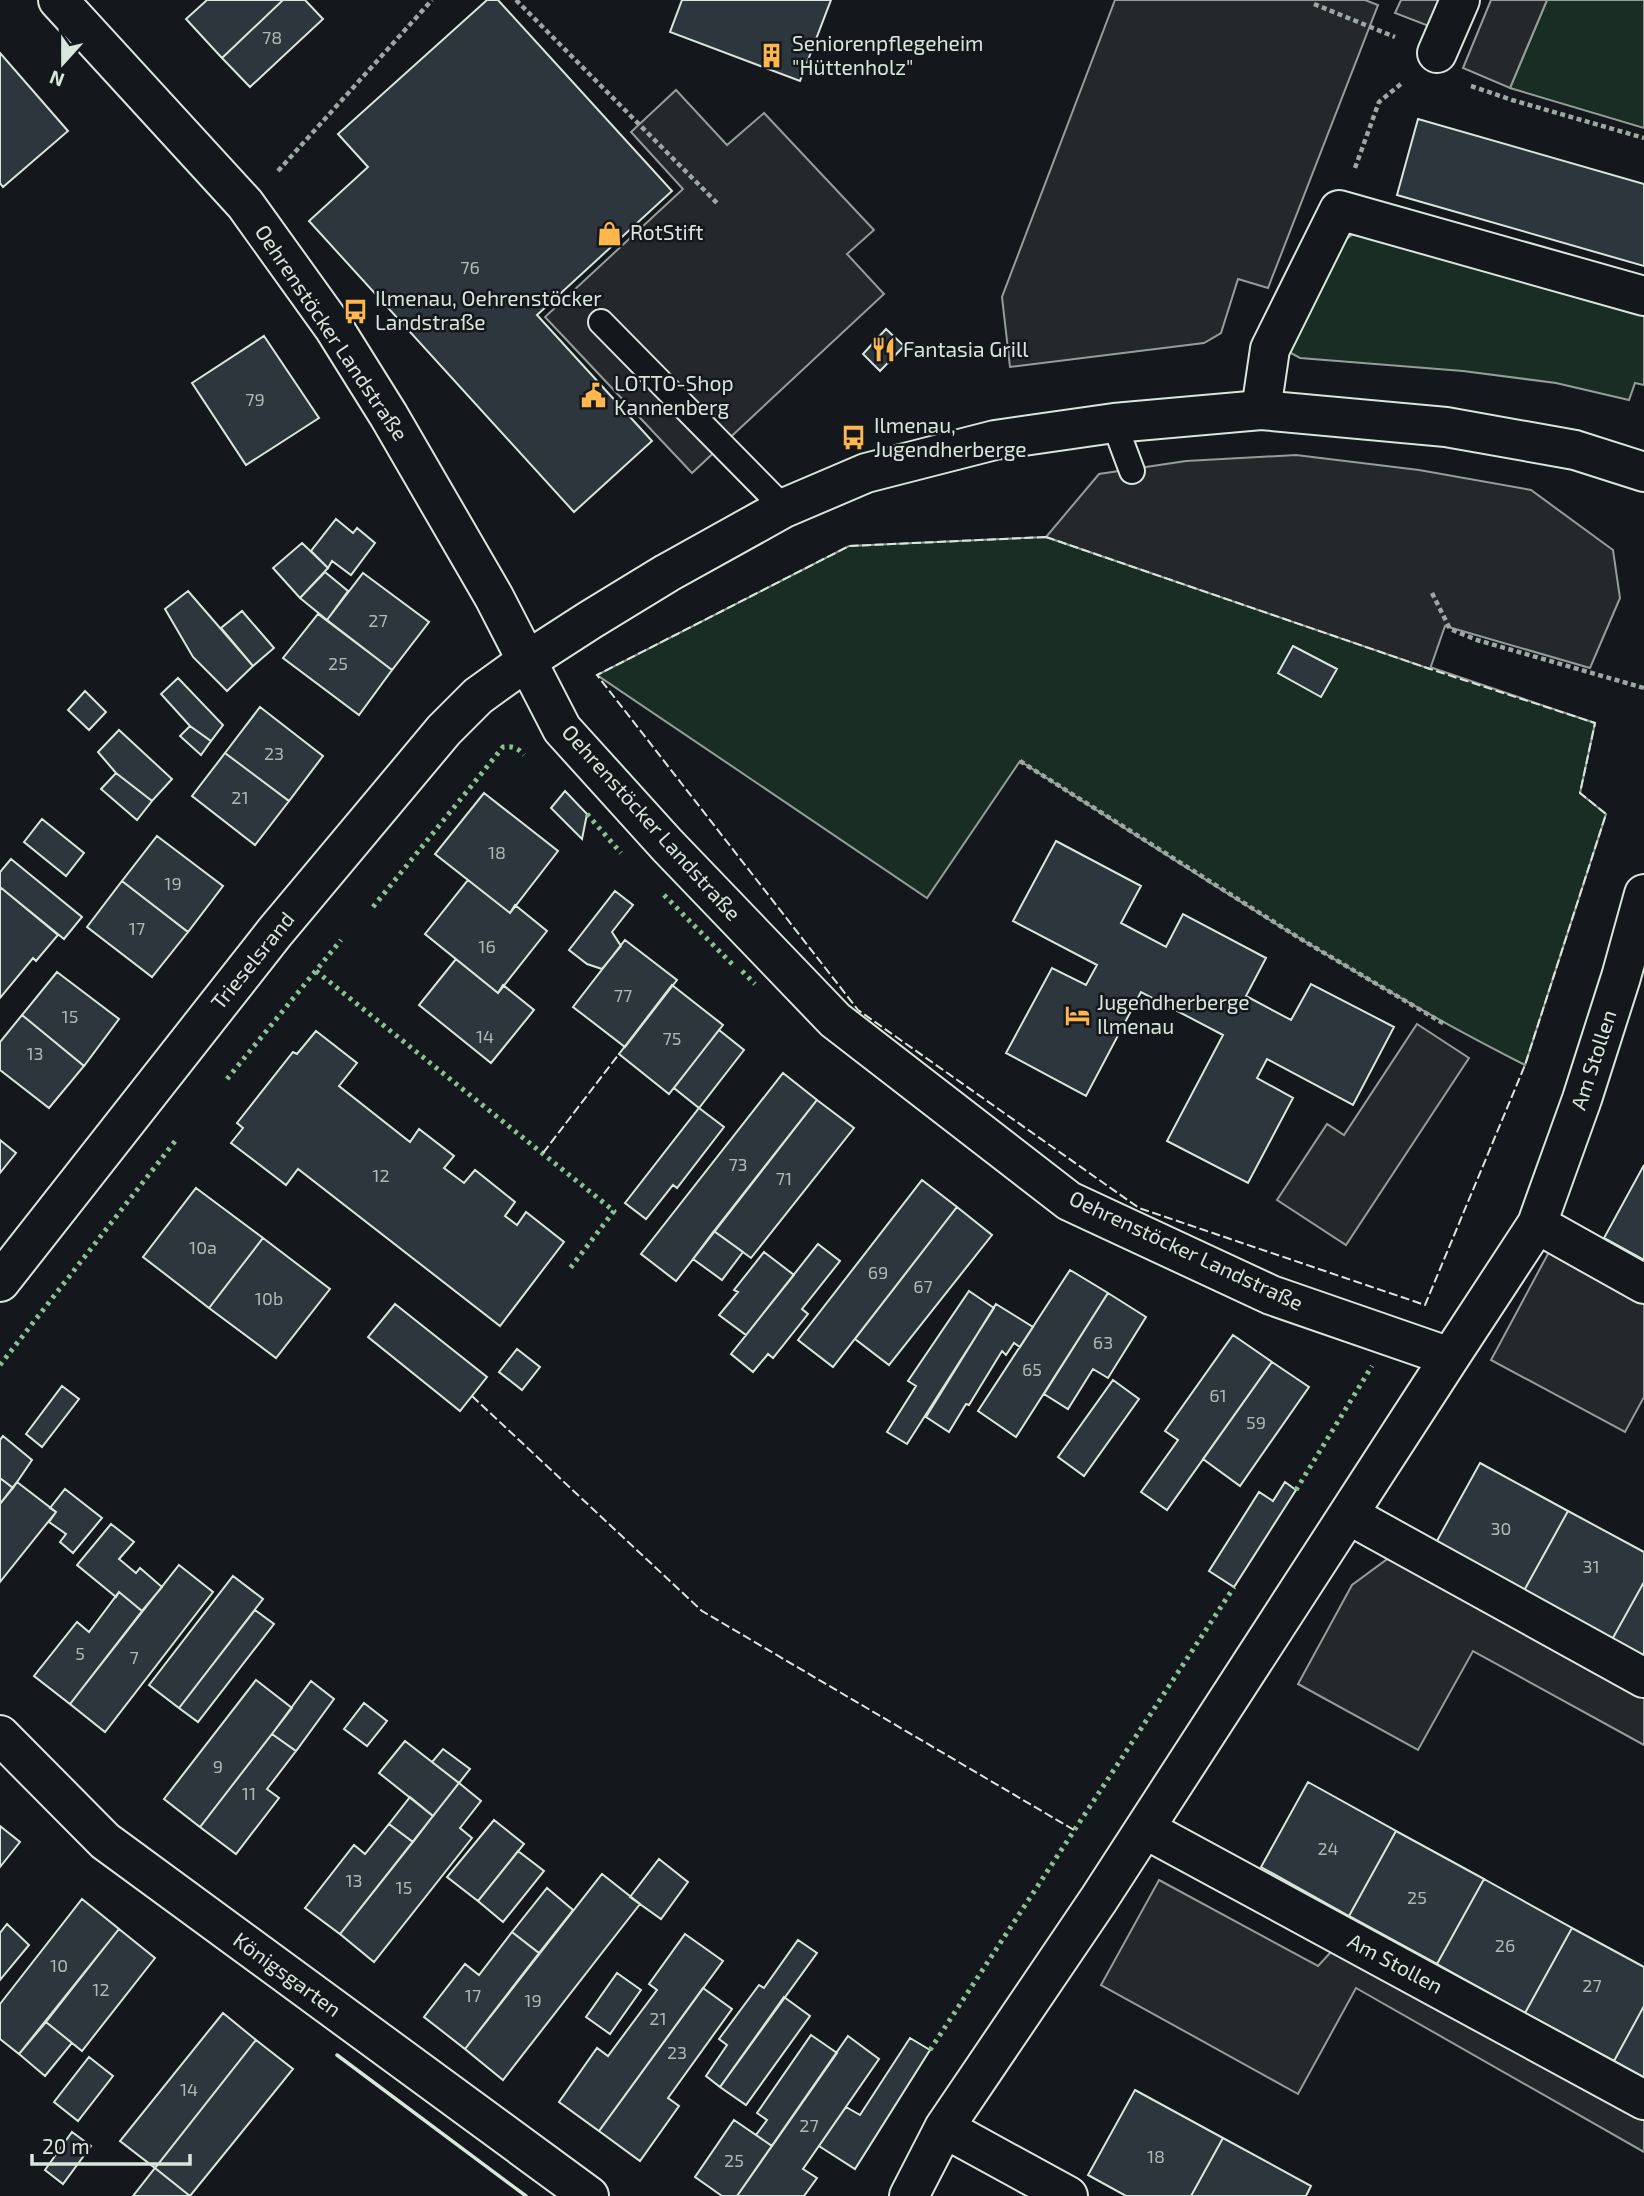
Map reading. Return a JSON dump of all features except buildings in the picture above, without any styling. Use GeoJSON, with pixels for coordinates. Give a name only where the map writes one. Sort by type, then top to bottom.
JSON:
{"type":"FeatureCollection","features":[{"type":"Feature","properties":{"kind":"street","name":"Oehrenstöcker Landstraße"},"geometry":{"type":"LineString","coordinates":[[58,0],[245,204],[334,328],[389,416],[494,597],[562,729],[667,845],[835,1020],[1069,1201],[1271,1295],[1450,1357]]}},
{"type":"Feature","properties":{"kind":"street"},"geometry":{"type":"LineString","coordinates":[[1437,53],[1460,0]]}},
{"type":"Feature","properties":{"kind":"street"},"geometry":{"type":"LineString","coordinates":[[1261,410],[1270,349],[1339,210],[1644,296]]}},
{"type":"Feature","properties":{"kind":"street","name":"Trieselsrand"},"geometry":{"type":"LineString","coordinates":[[0,1282],[266,943],[444,730],[478,696],[528,660],[667,573],[784,508],[866,473],[995,440],[1114,423],[1261,410],[1446,427],[1575,450],[1644,472]]}},
{"type":"Feature","properties":{"kind":"street","name":"Am Stollen"},"geometry":{"type":"LineString","coordinates":[[909,2196],[944,2128],[1100,1899],[1538,1224],[1582,1099],[1644,894]]}},
{"type":"Feature","properties":{"kind":"street"},"geometry":{"type":"LineString","coordinates":[[1538,1224],[1644,1284]]}},
{"type":"Feature","properties":{"kind":"street"},"geometry":{"type":"LineString","coordinates":[[1349,1515],[1644,1678]]}},
{"type":"Feature","properties":{"kind":"street","name":"Königsgarten"},"geometry":{"type":"LineString","coordinates":[[0,1735],[105,1841],[589,2196]]}},
{"type":"Feature","properties":{"kind":"street","name":"Am Stollen"},"geometry":{"type":"LineString","coordinates":[[1145,1829],[1644,2099]]}},
{"type":"Feature","properties":{"kind":"street"},"geometry":{"type":"LineString","coordinates":[[944,2128],[1068,2196]]}},
{"type":"Feature","properties":{"kind":"lane"},"geometry":{"type":"LineString","coordinates":[[601,323],[784,508]]}},
{"type":"Feature","properties":{"kind":"lane"},"geometry":{"type":"LineString","coordinates":[[1114,423],[1132,471]]}},
{"type":"Feature","properties":{"kind":"path"},"geometry":{"type":"LineString","coordinates":[[245,204],[271,180],[432,0]]}},
{"type":"Feature","properties":{"kind":"path"},"geometry":{"type":"LineString","coordinates":[[516,0],[719,205]]}},
{"type":"Feature","properties":{"kind":"path"},"geometry":{"type":"LineString","coordinates":[[1314,4],[1437,53],[1450,78],[1512,100],[1644,138]]}},
{"type":"Feature","properties":{"kind":"path"},"geometry":{"type":"LineString","coordinates":[[1339,210],[1379,102],[1437,53]]}},
{"type":"Feature","properties":{"kind":"path"},"geometry":{"type":"LineString","coordinates":[[1432,593],[1450,629],[1477,640],[1644,688]]}},
{"type":"Feature","properties":{"kind":"path"},"geometry":{"type":"LineString","coordinates":[[1020,761],[1304,941],[1446,1025]]}},
{"type":"Feature","properties":{"kind":"green space"},"geometry":{"type":"Polygon","coordinates":[[[1547,0],[1644,0],[1644,128],[1510,88],[1547,0]]]}},
{"type":"Feature","properties":{"kind":"green space"},"geometry":{"type":"Polygon","coordinates":[[[1365,232],[1644,312],[1644,385],[1635,383],[1629,400],[1556,383],[1463,371],[1300,358],[1289,352],[1335,247],[1352,235],[1365,232]]]}},
{"type":"Feature","properties":{"kind":"green space"},"geometry":{"type":"Polygon","coordinates":[[[1046,537],[1595,723],[1580,793],[1606,814],[1525,1065],[1332,958],[1020,761],[927,898],[597,675],[849,546],[1046,537]]]}},
{"type":"Feature","properties":{"kind":"shaded area"},"geometry":{"type":"Polygon","coordinates":[[[1115,0],[1365,0],[1378,5],[1268,288],[1238,279],[1221,333],[1204,343],[1010,367],[1002,297],[1115,0]]]}},
{"type":"Feature","properties":{"kind":"shaded area"},"geometry":{"type":"Polygon","coordinates":[[[1401,0],[1460,0],[1447,33],[1395,13],[1401,0]]]}},
{"type":"Feature","properties":{"kind":"shaded area"},"geometry":{"type":"Polygon","coordinates":[[[1491,0],[1547,0],[1510,88],[1463,68],[1491,0]]]}},
{"type":"Feature","properties":{"kind":"shaded area"},"geometry":{"type":"Polygon","coordinates":[[[676,90],[727,145],[764,113],[874,230],[847,254],[884,294],[692,473],[545,317],[683,189],[631,132],[676,90]]]}},
{"type":"Feature","properties":{"kind":"shaded area"},"geometry":{"type":"Polygon","coordinates":[[[1296,455],[1419,470],[1531,490],[1613,550],[1620,598],[1590,668],[1445,626],[1430,669],[1046,537],[1099,474],[1186,461],[1296,455]]]}},
{"type":"Feature","properties":{"kind":"shaded area"},"geometry":{"type":"Polygon","coordinates":[[[1417,1024],[1469,1058],[1346,1245],[1277,1200],[1327,1124],[1344,1135],[1417,1024]]]}},
{"type":"Feature","properties":{"kind":"shaded area"},"geometry":{"type":"Polygon","coordinates":[[[1557,1237],[1644,1284],[1644,1397],[1625,1432],[1491,1360],[1557,1237]]]}},
{"type":"Feature","properties":{"kind":"shaded area"},"geometry":{"type":"Polygon","coordinates":[[[1405,1546],[1644,1678],[1644,1745],[1473,1651],[1418,1750],[1298,1684],[1352,1585],[1405,1546]]]}},
{"type":"Feature","properties":{"kind":"shaded area"},"geometry":{"type":"Polygon","coordinates":[[[1159,1880],[1318,1966],[1345,1937],[1644,2100],[1644,2152],[1356,1988],[1298,2094],[1101,1985],[1159,1880]]]}},
{"type":"Feature","properties":{"kind":"hedge"},"geometry":{"type":"LineString","coordinates":[[373,907],[503,747],[514,748],[524,755]]}},
{"type":"Feature","properties":{"kind":"hedge"},"geometry":{"type":"LineString","coordinates":[[587,814],[621,853]]}},
{"type":"Feature","properties":{"kind":"hedge"},"geometry":{"type":"LineString","coordinates":[[664,895],[733,965]]}},
{"type":"Feature","properties":{"kind":"hedge"},"geometry":{"type":"LineString","coordinates":[[227,1079],[341,940]]}},
{"type":"Feature","properties":{"kind":"hedge"},"geometry":{"type":"LineString","coordinates":[[316,971],[614,1211],[568,1271]]}},
{"type":"Feature","properties":{"kind":"hedge"},"geometry":{"type":"LineString","coordinates":[[742,971],[755,984]]}},
{"type":"Feature","properties":{"kind":"hedge"},"geometry":{"type":"LineString","coordinates":[[0,1365],[176,1140]]}},
{"type":"Feature","properties":{"kind":"hedge"},"geometry":{"type":"LineString","coordinates":[[1296,1490],[1372,1366]]}},
{"type":"Feature","properties":{"kind":"hedge"},"geometry":{"type":"LineString","coordinates":[[930,2050],[1234,1587]]}},
{"type":"Feature","properties":{"kind":"fence"},"geometry":{"type":"LineString","coordinates":[[1046,537],[1595,723],[1580,793],[1606,814],[1525,1065],[1425,1305],[1139,1208],[858,1010],[597,675],[849,546],[1046,537]]}},
{"type":"Feature","properties":{"kind":"fence"},"geometry":{"type":"LineString","coordinates":[[543,1153],[619,1054]]}},
{"type":"Feature","properties":{"kind":"fence"},"geometry":{"type":"LineString","coordinates":[[472,1396],[702,1611],[1074,1830]]}},
{"type":"Feature","properties":{"kind":"wall"},"geometry":{"type":"LineString","coordinates":[[337,2055],[526,2196]]}},
{"type":"Feature","properties":{"kind":"place","name":"Seniorenpflegeheim \"Hüttenholz\""},"geometry":{"type":"Point","coordinates":[772,56]}},
{"type":"Feature","properties":{"kind":"place","name":"RotStift"},"geometry":{"type":"Point","coordinates":[610,233]}},
{"type":"Feature","properties":{"kind":"place","name":"Ilmenau, Oehrenstöcker Landstraße"},"geometry":{"type":"Point","coordinates":[355,311]}},
{"type":"Feature","properties":{"kind":"place","name":"Fantasia Grill"},"geometry":{"type":"Point","coordinates":[883,350]}},
{"type":"Feature","properties":{"kind":"place","name":"LOTTO-Shop Kannenberg"},"geometry":{"type":"Point","coordinates":[594,396]}},
{"type":"Feature","properties":{"kind":"place","name":"Ilmenau, Jugendherberge"},"geometry":{"type":"Point","coordinates":[854,438]}},
{"type":"Feature","properties":{"kind":"place","name":"Jugendherberge Ilmenau"},"geometry":{"type":"Point","coordinates":[1077,1015]}}]}
